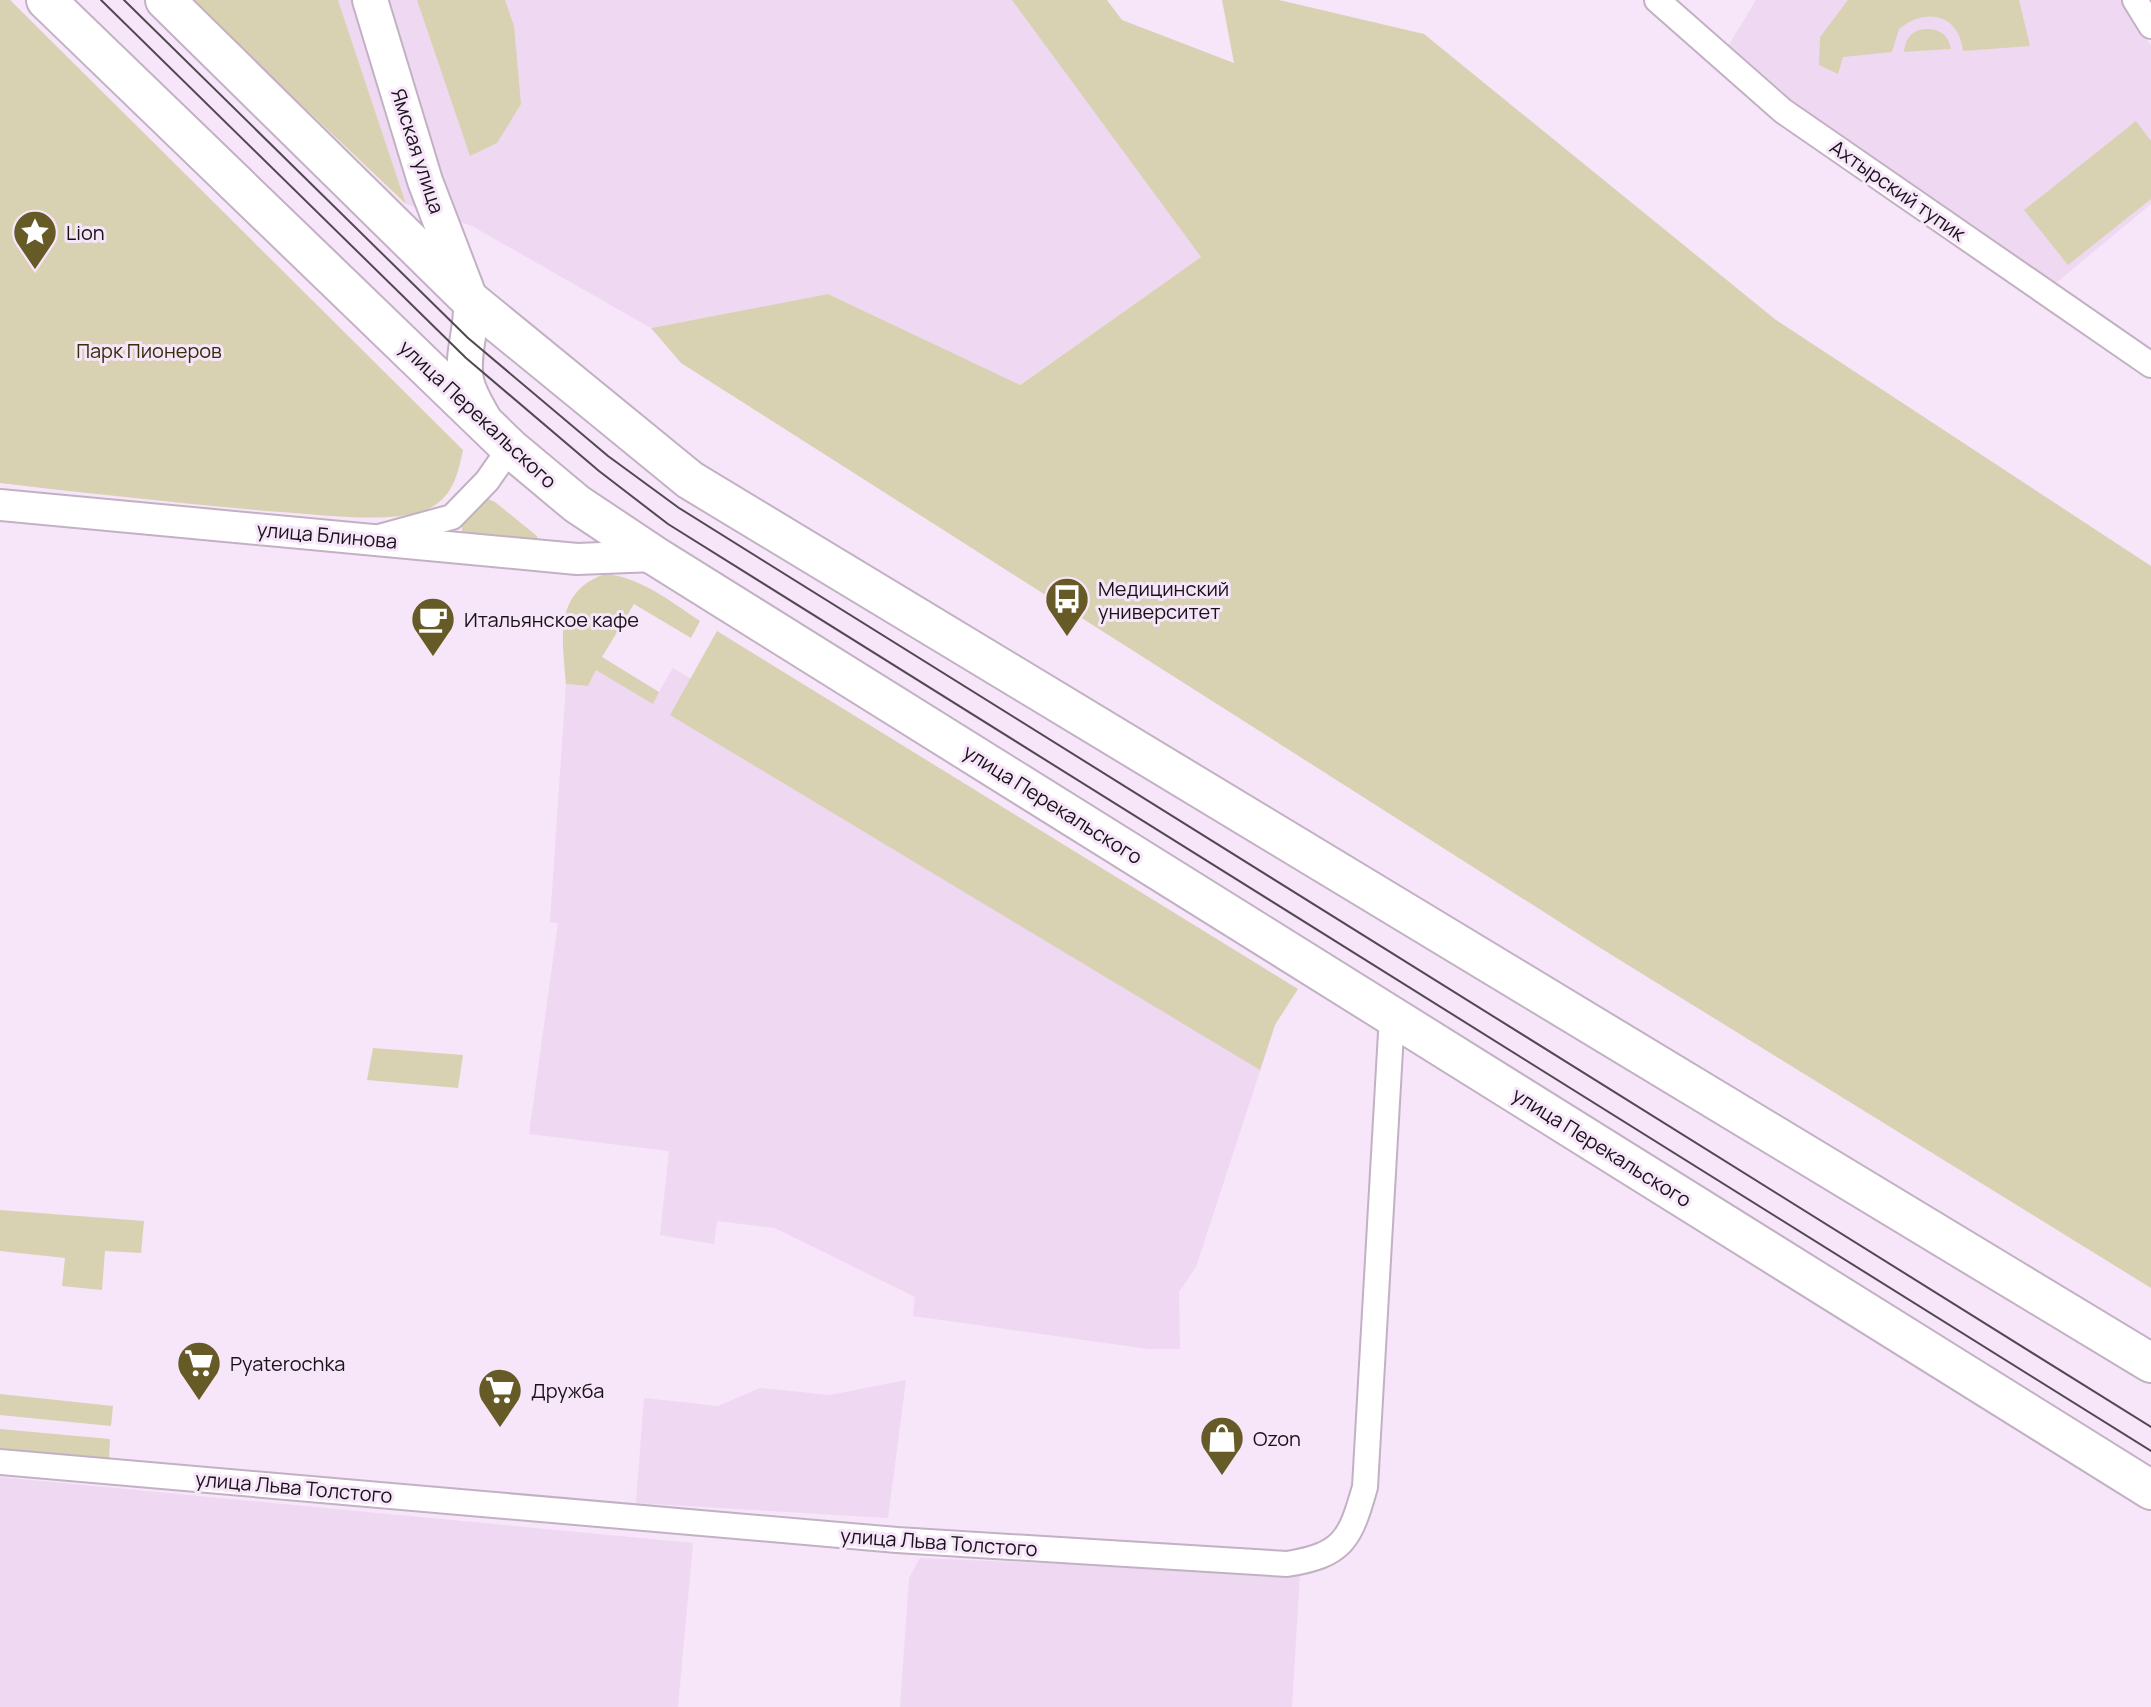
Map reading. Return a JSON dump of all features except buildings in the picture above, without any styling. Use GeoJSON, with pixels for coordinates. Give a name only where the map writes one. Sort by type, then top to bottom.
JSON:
{"type":"FeatureCollection","features":[{"type":"Feature","properties":{"kind":"main road","name":"улица Перекальского"},"geometry":{"type":"LineString","coordinates":[[46,0],[510,448],[577,504],[655,556],[2151,1490]]}},
{"type":"Feature","properties":{"kind":"main road"},"geometry":{"type":"LineString","coordinates":[[165,0],[471,301],[690,480],[2151,1363]]}},
{"type":"Feature","properties":{"kind":"main road","name":"Ямская улица"},"geometry":{"type":"LineString","coordinates":[[370,0],[425,181],[471,301]]}},
{"type":"Feature","properties":{"kind":"main road"},"geometry":{"type":"LineString","coordinates":[[471,301],[465,377],[471,397],[487,424],[510,448]]}},
{"type":"Feature","properties":{"kind":"street","name":"Ахтырский тупик"},"geometry":{"type":"LineString","coordinates":[[1657,0],[1783,111],[2151,365]]}},
{"type":"Feature","properties":{"kind":"street"},"geometry":{"type":"LineString","coordinates":[[2135,0],[2151,26]]}},
{"type":"Feature","properties":{"kind":"street"},"geometry":{"type":"LineString","coordinates":[[373,539],[452,517],[487,481],[510,448]]}},
{"type":"Feature","properties":{"kind":"street","name":"улица Блинова"},"geometry":{"type":"LineString","coordinates":[[0,505],[577,559],[655,556]]}},
{"type":"Feature","properties":{"kind":"street","name":"улица Льва Толстого"},"geometry":{"type":"LineString","coordinates":[[0,1462],[897,1540],[1287,1564],[1315,1560],[1339,1548],[1355,1521],[1365,1487],[1392,1015]]}},
{"type":"Feature","properties":{"kind":"shaded area"},"geometry":{"type":"Polygon","coordinates":[[[338,0],[1014,0],[1201,257],[1019,385],[828,294],[651,328],[472,226],[406,204],[338,0]]]}},
{"type":"Feature","properties":{"kind":"shaded area"},"geometry":{"type":"Polygon","coordinates":[[[1756,0],[2124,0],[2151,46],[2151,204],[2051,287],[1838,138],[1727,48],[1756,0]]]}},
{"type":"Feature","properties":{"kind":"shaded area"},"geometry":{"type":"Polygon","coordinates":[[[602,658],[659,692],[673,668],[1275,1025],[1196,1267],[1179,1292],[1180,1349],[1149,1349],[913,1316],[915,1297],[775,1228],[717,1221],[714,1244],[660,1235],[669,1151],[529,1134],[558,923],[550,922],[566,684],[588,686],[602,658]]]}},
{"type":"Feature","properties":{"kind":"shaded area"},"geometry":{"type":"Polygon","coordinates":[[[906,1380],[888,1518],[636,1503],[644,1398],[718,1406],[760,1388],[830,1395],[906,1380]]]}},
{"type":"Feature","properties":{"kind":"shaded area"},"geometry":{"type":"Polygon","coordinates":[[[0,1477],[693,1543],[678,1707],[0,1707],[0,1477]]]}},
{"type":"Feature","properties":{"kind":"shaded area"},"geometry":{"type":"Polygon","coordinates":[[[920,1558],[1300,1574],[1292,1707],[900,1707],[909,1578],[920,1558]]]}},
{"type":"Feature","properties":{"kind":"green space","name":"Парк Пионеров"},"geometry":{"type":"Polygon","coordinates":[[[0,0],[10,0],[463,450],[454,482],[439,502],[418,513],[358,517],[210,506],[0,483],[0,0]]]}},
{"type":"Feature","properties":{"kind":"green space"},"geometry":{"type":"Polygon","coordinates":[[[191,0],[338,0],[406,204],[191,0]]]}},
{"type":"Feature","properties":{"kind":"green space"},"geometry":{"type":"Polygon","coordinates":[[[417,0],[505,0],[514,26],[521,104],[497,143],[470,156],[417,0]]]}},
{"type":"Feature","properties":{"kind":"green space"},"geometry":{"type":"Polygon","coordinates":[[[1012,0],[1107,0],[1122,20],[1234,63],[1222,0],[1279,0],[1424,34],[1776,320],[2151,566],[2151,1288],[1602,949],[681,363],[651,328],[828,294],[1020,385],[1201,257],[1012,0]]]}},
{"type":"Feature","properties":{"kind":"green space"},"geometry":{"type":"Polygon","coordinates":[[[1848,0],[2019,0],[2030,46],[1963,51],[1955,29],[1948,22],[1940,18],[1920,18],[1899,29],[1892,52],[1843,57],[1838,74],[1819,65],[1820,37],[1848,0]]]}},
{"type":"Feature","properties":{"kind":"green space"},"geometry":{"type":"Polygon","coordinates":[[[1924,29],[1942,33],[1951,49],[1904,52],[1910,36],[1924,29]]]}},
{"type":"Feature","properties":{"kind":"green space"},"geometry":{"type":"Polygon","coordinates":[[[2136,121],[2151,141],[2151,199],[2068,265],[2024,210],[2136,121]]]}},
{"type":"Feature","properties":{"kind":"green space"},"geometry":{"type":"Polygon","coordinates":[[[488,499],[537,536],[538,543],[469,538],[462,531],[462,521],[488,499]]]}},
{"type":"Feature","properties":{"kind":"green space"},"geometry":{"type":"Polygon","coordinates":[[[605,574],[643,585],[700,621],[691,638],[634,604],[602,657],[659,692],[653,704],[596,670],[588,686],[566,684],[564,619],[576,593],[588,582],[605,574]]]}},
{"type":"Feature","properties":{"kind":"green space"},"geometry":{"type":"Polygon","coordinates":[[[717,631],[1298,989],[1275,1025],[1260,1070],[670,715],[717,631]]]}},
{"type":"Feature","properties":{"kind":"green space"},"geometry":{"type":"Polygon","coordinates":[[[373,1048],[463,1055],[458,1088],[367,1080],[373,1048]]]}},
{"type":"Feature","properties":{"kind":"green space"},"geometry":{"type":"Polygon","coordinates":[[[0,1210],[144,1221],[141,1253],[105,1251],[102,1290],[62,1286],[65,1258],[0,1251],[0,1210]]]}},
{"type":"Feature","properties":{"kind":"green space"},"geometry":{"type":"Polygon","coordinates":[[[0,1394],[113,1406],[111,1426],[0,1415],[0,1394]]]}},
{"type":"Feature","properties":{"kind":"green space"},"geometry":{"type":"Polygon","coordinates":[[[0,1429],[110,1439],[109,1459],[0,1449],[0,1429]]]}},
{"type":"Feature","properties":{"kind":"tram line"},"geometry":{"type":"LineString","coordinates":[[101,0],[466,358],[599,471],[668,524],[2151,1451]]}},
{"type":"Feature","properties":{"kind":"tram line"},"geometry":{"type":"LineString","coordinates":[[124,0],[468,338],[608,456],[679,508],[2151,1427]]}},
{"type":"Feature","properties":{"kind":"place","name":"Lion"},"geometry":{"type":"Point","coordinates":[35,271]}},
{"type":"Feature","properties":{"kind":"place","name":"Медицинский университет"},"geometry":{"type":"Point","coordinates":[1067,638]}},
{"type":"Feature","properties":{"kind":"place","name":"Итальянское кафе"},"geometry":{"type":"Point","coordinates":[433,658]}},
{"type":"Feature","properties":{"kind":"place","name":"Pyaterochka"},"geometry":{"type":"Point","coordinates":[199,1402]}},
{"type":"Feature","properties":{"kind":"place","name":"Дружба"},"geometry":{"type":"Point","coordinates":[500,1429]}},
{"type":"Feature","properties":{"kind":"place","name":"Ozon"},"geometry":{"type":"Point","coordinates":[1222,1477]}}]}
